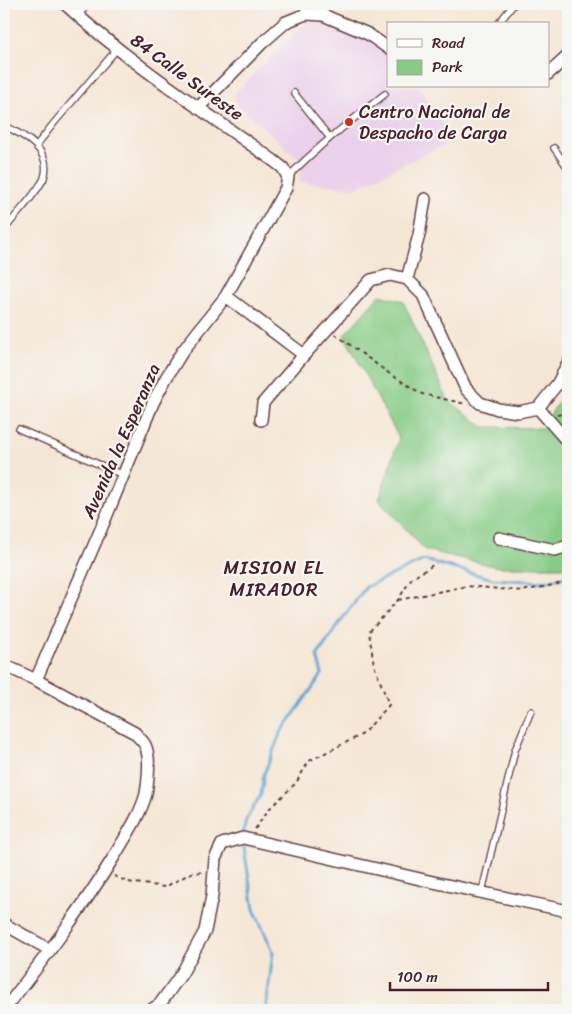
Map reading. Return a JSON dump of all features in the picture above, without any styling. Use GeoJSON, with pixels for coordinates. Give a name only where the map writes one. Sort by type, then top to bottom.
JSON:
{"type":"FeatureCollection","features":[{"type":"Feature","properties":{"kind":"street","name":"84 Calle Sureste"},"geometry":{"type":"LineString","coordinates":[[65,4],[117,49],[274,161],[283,168],[288,177]]}},
{"type":"Feature","properties":{"kind":"street"},"geometry":{"type":"LineString","coordinates":[[198,108],[262,43],[286,22],[306,14],[323,15],[368,34],[387,47]]}},
{"type":"Feature","properties":{"kind":"street"},"geometry":{"type":"LineString","coordinates":[[550,72],[568,56]]}},
{"type":"Feature","properties":{"kind":"street","name":"Avenida la Esperanza"},"geometry":{"type":"LineString","coordinates":[[36,680],[153,404],[166,378],[182,352],[226,296],[286,188],[288,177]]}},
{"type":"Feature","properties":{"kind":"street"},"geometry":{"type":"LineString","coordinates":[[407,279],[419,235],[425,199]]}},
{"type":"Feature","properties":{"kind":"street"},"geometry":{"type":"LineString","coordinates":[[261,420],[263,403],[325,331],[371,280],[390,275],[407,279],[423,295],[466,389],[480,403],[498,409],[518,412],[538,408],[558,383],[568,363]]}},
{"type":"Feature","properties":{"kind":"street"},"geometry":{"type":"LineString","coordinates":[[226,296],[304,355]]}},
{"type":"Feature","properties":{"kind":"street"},"geometry":{"type":"LineString","coordinates":[[538,408],[568,442]]}},
{"type":"Feature","properties":{"kind":"street"},"geometry":{"type":"LineString","coordinates":[[499,538],[555,550],[568,546]]}},
{"type":"Feature","properties":{"kind":"street"},"geometry":{"type":"LineString","coordinates":[[4,665],[135,733],[145,745],[148,758],[148,777],[145,795],[132,827],[104,872],[50,950],[4,1010]]}},
{"type":"Feature","properties":{"kind":"street"},"geometry":{"type":"LineString","coordinates":[[155,1007],[182,974],[205,931],[212,896],[215,859],[222,844],[243,838],[568,911]]}},
{"type":"Feature","properties":{"kind":"street"},"geometry":{"type":"LineString","coordinates":[[4,924],[50,950]]}},
{"type":"Feature","properties":{"kind":"lane"},"geometry":{"type":"LineString","coordinates":[[78,16],[88,4]]}},
{"type":"Feature","properties":{"kind":"lane"},"geometry":{"type":"LineString","coordinates":[[500,22],[514,4]]}},
{"type":"Feature","properties":{"kind":"lane"},"geometry":{"type":"LineString","coordinates":[[36,146],[117,49]]}},
{"type":"Feature","properties":{"kind":"lane"},"geometry":{"type":"LineString","coordinates":[[294,93],[330,138]]}},
{"type":"Feature","properties":{"kind":"lane"},"geometry":{"type":"LineString","coordinates":[[288,177],[330,138],[385,94]]}},
{"type":"Feature","properties":{"kind":"lane"},"geometry":{"type":"LineString","coordinates":[[4,126],[25,136],[36,146],[45,160],[44,179],[4,230]]}},
{"type":"Feature","properties":{"kind":"lane"},"geometry":{"type":"LineString","coordinates":[[554,148],[568,168]]}},
{"type":"Feature","properties":{"kind":"lane"},"geometry":{"type":"LineString","coordinates":[[19,429],[123,475]]}},
{"type":"Feature","properties":{"kind":"lane"},"geometry":{"type":"LineString","coordinates":[[482,893],[515,750],[531,711]]}},
{"type":"Feature","properties":{"kind":"lane"},"geometry":{"type":"LineString","coordinates":[[155,1007],[170,1010]]}},
{"type":"Feature","properties":{"kind":"path"},"geometry":{"type":"LineString","coordinates":[[325,331],[335,335],[422,394],[466,404],[480,403]]}},
{"type":"Feature","properties":{"kind":"path"},"geometry":{"type":"LineString","coordinates":[[247,839],[269,809],[296,783],[309,761],[363,734],[389,705],[374,665],[369,632],[398,600],[411,579],[436,563]]}},
{"type":"Feature","properties":{"kind":"path"},"geometry":{"type":"LineString","coordinates":[[398,600],[468,586],[522,591],[568,582]]}},
{"type":"Feature","properties":{"kind":"path"},"geometry":{"type":"LineString","coordinates":[[104,872],[128,882],[165,887],[191,873],[214,871]]}},
{"type":"Feature","properties":{"kind":"shaded area","name":"Centro Nacional de Despacho de Carga"},"geometry":{"type":"Polygon","coordinates":[[[314,23],[368,38],[387,55],[387,88],[419,88],[454,140],[355,188],[299,182],[302,162],[237,104],[233,95],[305,24],[314,23]]]}},
{"type":"Feature","properties":{"kind":"green space"},"geometry":{"type":"Polygon","coordinates":[[[380,295],[403,301],[448,400],[484,427],[542,428],[568,387],[568,567],[498,567],[425,550],[379,500],[399,438],[344,335],[380,295]]]}},
{"type":"Feature","properties":{"kind":"waterway"},"geometry":{"type":"LineString","coordinates":[[243,835],[246,820],[261,794],[264,774],[280,734],[322,674],[317,656],[366,587],[424,560],[493,579],[544,582],[568,576]]}},
{"type":"Feature","properties":{"kind":"waterway"},"geometry":{"type":"LineString","coordinates":[[243,842],[254,909],[273,952],[266,1010]]}},
{"type":"Feature","properties":{"kind":"place","name":"Centro Nacional de Despacho de Carga"},"geometry":{"type":"Point","coordinates":[349,122]}},
{"type":"Feature","properties":{"kind":"district","name":"MISION EL MIRADOR"},"geometry":{"type":"Point","coordinates":[274,578]}}]}
